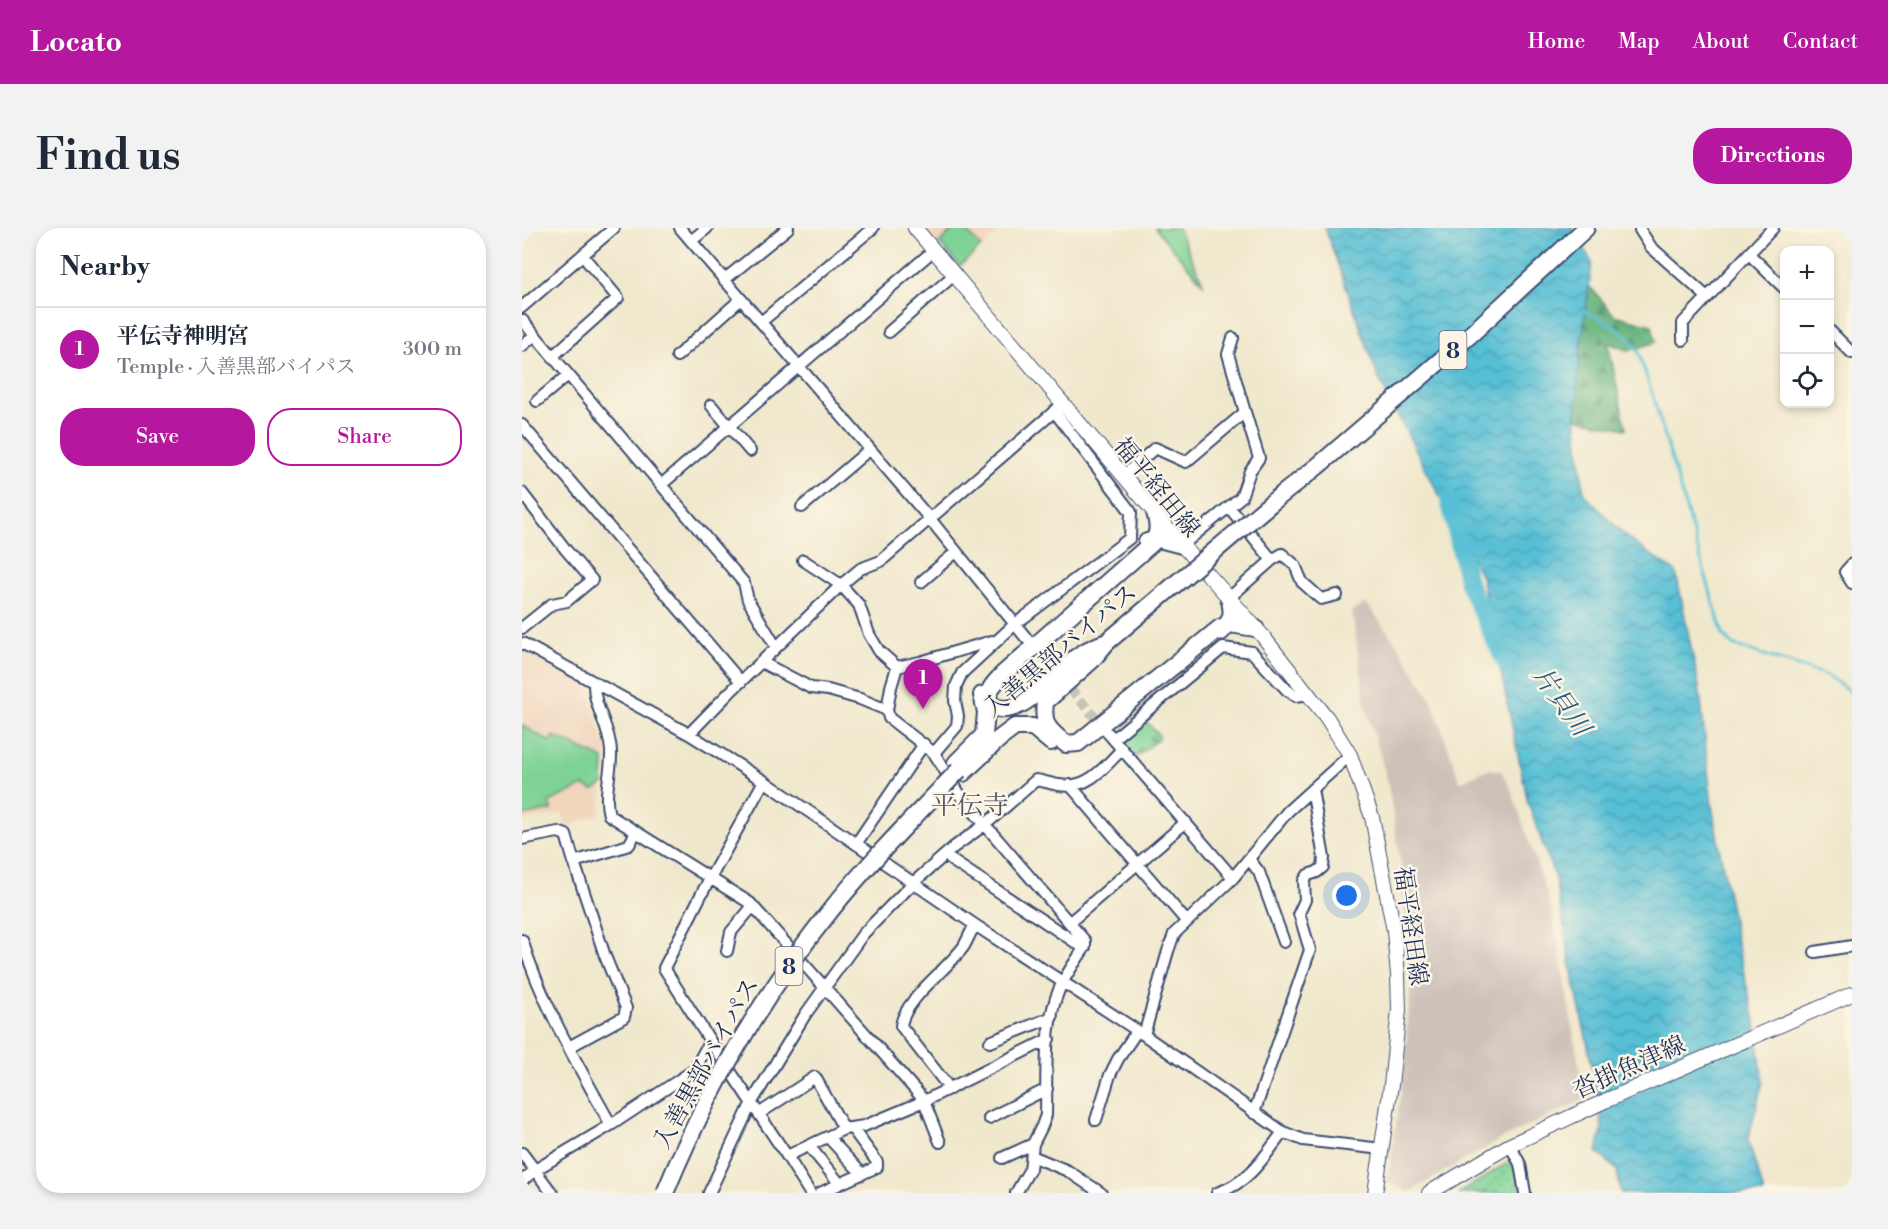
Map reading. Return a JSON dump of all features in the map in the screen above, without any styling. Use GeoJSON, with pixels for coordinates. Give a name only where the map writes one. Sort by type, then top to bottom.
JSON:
{"type":"FeatureCollection","features":[{"type":"Feature","properties":{"kind":"highway","name":"入善黒部バイパス"},"geometry":{"type":"LineString","coordinates":[[665,1193],[706,1104],[752,1022],[791,963],[830,911],[889,841],[959,769],[1005,726],[1270,504],[1320,465],[1470,336],[1584,230]]}},
{"type":"Feature","properties":{"kind":"highway"},"geometry":{"type":"LineString","coordinates":[[1107,642],[1073,659],[1014,709],[1005,710],[989,704],[987,696],[991,687],[1003,674],[1159,535]]}},
{"type":"Feature","properties":{"kind":"highway"},"geometry":{"type":"LineString","coordinates":[[959,769],[984,735],[986,712],[982,696],[989,680],[1159,535]]}},
{"type":"Feature","properties":{"kind":"highway"},"geometry":{"type":"LineString","coordinates":[[1107,642],[1092,660],[1045,702],[1043,717],[1046,725],[1066,744],[1078,743],[1234,620]]}},
{"type":"Feature","properties":{"kind":"highway"},"geometry":{"type":"LineString","coordinates":[[959,769],[1015,727],[1033,727],[1059,748],[1072,750],[1083,744],[1234,620]]}},
{"type":"Feature","properties":{"kind":"main road","name":"福平経田線"},"geometry":{"type":"LineString","coordinates":[[915,228],[955,274],[1059,407],[1079,422],[1124,475],[1159,535]]}},
{"type":"Feature","properties":{"kind":"main road","name":"福平経田線"},"geometry":{"type":"LineString","coordinates":[[1079,422],[1159,535],[1234,620],[1300,683],[1327,718],[1350,755],[1372,817],[1394,931],[1398,975],[1399,1010],[1375,1193]]}},
{"type":"Feature","properties":{"kind":"main road","name":"沓掛魚津線"},"geometry":{"type":"LineString","coordinates":[[1429,1193],[1510,1145],[1605,1101],[1852,994]]}},
{"type":"Feature","properties":{"kind":"street"},"geometry":{"type":"LineString","coordinates":[[522,307],[614,228]]}},
{"type":"Feature","properties":{"kind":"street"},"geometry":{"type":"LineString","coordinates":[[680,228],[930,519],[1027,639]]}},
{"type":"Feature","properties":{"kind":"street"},"geometry":{"type":"LineString","coordinates":[[691,241],[707,228]]}},
{"type":"Feature","properties":{"kind":"street"},"geometry":{"type":"LineString","coordinates":[[724,280],[788,228]]}},
{"type":"Feature","properties":{"kind":"street"},"geometry":{"type":"LineString","coordinates":[[760,322],[873,228]]}},
{"type":"Feature","properties":{"kind":"street"},"geometry":{"type":"LineString","coordinates":[[1683,340],[1683,323],[1773,228]]}},
{"type":"Feature","properties":{"kind":"street"},"geometry":{"type":"LineString","coordinates":[[1640,230],[1652,248],[1707,297]]}},
{"type":"Feature","properties":{"kind":"street"},"geometry":{"type":"LineString","coordinates":[[662,485],[934,250]]}},
{"type":"Feature","properties":{"kind":"street"},"geometry":{"type":"LineString","coordinates":[[1749,254],[1780,283]]}},
{"type":"Feature","properties":{"kind":"street"},"geometry":{"type":"LineString","coordinates":[[552,356],[618,298],[582,255]]}},
{"type":"Feature","properties":{"kind":"street"},"geometry":{"type":"LineString","coordinates":[[888,332],[955,274]]}},
{"type":"Feature","properties":{"kind":"street"},"geometry":{"type":"LineString","coordinates":[[677,356],[741,299]]}},
{"type":"Feature","properties":{"kind":"street"},"geometry":{"type":"LineString","coordinates":[[522,320],[744,583],[748,600],[776,647]]}},
{"type":"Feature","properties":{"kind":"street"},"geometry":{"type":"LineString","coordinates":[[522,346],[535,335]]}},
{"type":"Feature","properties":{"kind":"street"},"geometry":{"type":"LineString","coordinates":[[1834,335],[1852,353]]}},
{"type":"Feature","properties":{"kind":"street"},"geometry":{"type":"LineString","coordinates":[[1159,535],[1228,507],[1241,497],[1250,471],[1259,458],[1228,354],[1233,338]]}},
{"type":"Feature","properties":{"kind":"street"},"geometry":{"type":"LineString","coordinates":[[537,401],[568,375]]}},
{"type":"Feature","properties":{"kind":"street"},"geometry":{"type":"LineString","coordinates":[[711,405],[750,451]]}},
{"type":"Feature","properties":{"kind":"street"},"geometry":{"type":"LineString","coordinates":[[689,734],[841,585],[860,569],[881,561],[1059,407],[1131,512],[1130,538],[1014,625],[962,673],[956,686],[954,701],[958,716],[957,726],[934,753]]}},
{"type":"Feature","properties":{"kind":"street"},"geometry":{"type":"LineString","coordinates":[[1124,475],[1155,448],[1186,462],[1245,412]]}},
{"type":"Feature","properties":{"kind":"street"},"geometry":{"type":"LineString","coordinates":[[522,424],[741,682]]}},
{"type":"Feature","properties":{"kind":"street"},"geometry":{"type":"LineString","coordinates":[[802,507],[870,449]]}},
{"type":"Feature","properties":{"kind":"street"},"geometry":{"type":"LineString","coordinates":[[522,493],[592,580],[567,601],[552,604],[522,628]]}},
{"type":"Feature","properties":{"kind":"street"},"geometry":{"type":"LineString","coordinates":[[1228,507],[1272,560]]}},
{"type":"Feature","properties":{"kind":"street"},"geometry":{"type":"LineString","coordinates":[[921,582],[956,552]]}},
{"type":"Feature","properties":{"kind":"street"},"geometry":{"type":"LineString","coordinates":[[1234,620],[1272,560],[1282,554],[1295,565],[1302,582],[1321,599],[1336,595]]}},
{"type":"Feature","properties":{"kind":"street"},"geometry":{"type":"LineString","coordinates":[[803,560],[841,585],[859,606],[869,634],[879,651],[897,667]]}},
{"type":"Feature","properties":{"kind":"street"},"geometry":{"type":"LineString","coordinates":[[1852,564],[1845,572],[1852,584]]}},
{"type":"Feature","properties":{"kind":"street"},"geometry":{"type":"LineString","coordinates":[[897,667],[996,640]]}},
{"type":"Feature","properties":{"kind":"street"},"geometry":{"type":"LineString","coordinates":[[522,643],[689,734],[764,781],[1140,1033],[1283,1132],[1303,1140],[1382,1149]]}},
{"type":"Feature","properties":{"kind":"street"},"geometry":{"type":"LineString","coordinates":[[1233,878],[1110,736],[1223,648],[1252,652],[1287,690],[1296,696],[1308,694]]}},
{"type":"Feature","properties":{"kind":"street"},"geometry":{"type":"LineString","coordinates":[[761,662],[811,688],[860,699],[887,710]]}},
{"type":"Feature","properties":{"kind":"street"},"geometry":{"type":"LineString","coordinates":[[897,667],[887,710],[889,718],[934,753],[962,798],[1085,941],[1084,948],[1062,982],[1052,1017],[1046,1115],[1033,1150],[1029,1169],[1016,1193]]}},
{"type":"Feature","properties":{"kind":"street"},"geometry":{"type":"LineString","coordinates":[[594,683],[594,693],[611,751],[606,804],[609,815],[753,906],[924,1101],[940,1142]]}},
{"type":"Feature","properties":{"kind":"street"},"geometry":{"type":"LineString","coordinates":[[856,844],[924,744]]}},
{"type":"Feature","properties":{"kind":"street"},"geometry":{"type":"LineString","coordinates":[[709,1193],[752,1102],[825,986],[863,934],[954,847],[986,824],[1036,780],[1060,786],[1096,777],[1122,749]]}},
{"type":"Feature","properties":{"kind":"street"},"geometry":{"type":"LineString","coordinates":[[1096,1120],[1118,1059],[1140,1033],[1174,934],[1233,878],[1288,811],[1350,755]]}},
{"type":"Feature","properties":{"kind":"street"},"geometry":{"type":"LineString","coordinates":[[764,781],[702,893],[664,968],[710,1041],[760,1113],[807,1192]]}},
{"type":"Feature","properties":{"kind":"street"},"geometry":{"type":"LineString","coordinates":[[1070,785],[1187,922]]}},
{"type":"Feature","properties":{"kind":"street"},"geometry":{"type":"LineString","coordinates":[[1254,1113],[1310,950],[1299,914],[1305,900],[1304,881],[1308,875],[1323,867],[1324,858],[1312,789]]}},
{"type":"Feature","properties":{"kind":"street"},"geometry":{"type":"LineString","coordinates":[[1070,922],[1186,822]]}},
{"type":"Feature","properties":{"kind":"street"},"geometry":{"type":"LineString","coordinates":[[522,839],[558,832],[566,835],[604,956],[626,1008],[624,1017],[569,1047]]}},
{"type":"Feature","properties":{"kind":"street"},"geometry":{"type":"LineString","coordinates":[[574,862],[628,844],[636,832]]}},
{"type":"Feature","properties":{"kind":"street"},"geometry":{"type":"LineString","coordinates":[[1248,859],[1259,872],[1284,942]]}},
{"type":"Feature","properties":{"kind":"street"},"geometry":{"type":"LineString","coordinates":[[951,860],[1084,948]]}},
{"type":"Feature","properties":{"kind":"street"},"geometry":{"type":"LineString","coordinates":[[727,951],[731,932],[753,906]]}},
{"type":"Feature","properties":{"kind":"street"},"geometry":{"type":"LineString","coordinates":[[950,1089],[901,1026],[902,1017],[933,979],[964,947],[975,924]]}},
{"type":"Feature","properties":{"kind":"street"},"geometry":{"type":"LineString","coordinates":[[522,940],[533,976],[611,1125]]}},
{"type":"Feature","properties":{"kind":"street"},"geometry":{"type":"LineString","coordinates":[[1815,952],[1852,946]]}},
{"type":"Feature","properties":{"kind":"street"},"geometry":{"type":"LineString","coordinates":[[990,1042],[1052,1017]]}},
{"type":"Feature","properties":{"kind":"street"},"geometry":{"type":"LineString","coordinates":[[787,1156],[848,1128],[864,1126],[924,1101],[1049,1039]]}},
{"type":"Feature","properties":{"kind":"street"},"geometry":{"type":"LineString","coordinates":[[522,1181],[535,1170],[611,1125],[694,1070],[710,1041]]}},
{"type":"Feature","properties":{"kind":"street"},"geometry":{"type":"LineString","coordinates":[[760,1113],[815,1077],[848,1128],[877,1162],[877,1167],[820,1193]]}},
{"type":"Feature","properties":{"kind":"street"},"geometry":{"type":"LineString","coordinates":[[989,1118],[1047,1089]]}},
{"type":"Feature","properties":{"kind":"street"},"geometry":{"type":"LineString","coordinates":[[1217,1193],[1234,1188],[1252,1172],[1283,1132]]}},
{"type":"Feature","properties":{"kind":"street"},"geometry":{"type":"LineString","coordinates":[[828,1137],[862,1174]]}},
{"type":"Feature","properties":{"kind":"street"},"geometry":{"type":"LineString","coordinates":[[1510,1145],[1520,1164],[1525,1193]]}},
{"type":"Feature","properties":{"kind":"street"},"geometry":{"type":"LineString","coordinates":[[809,1146],[840,1184]]}},
{"type":"Feature","properties":{"kind":"street"},"geometry":{"type":"LineString","coordinates":[[1002,1158],[1033,1150],[1101,1193]]}},
{"type":"Feature","properties":{"kind":"street"},"geometry":{"type":"LineString","coordinates":[[522,1153],[552,1193]]}},
{"type":"Feature","properties":{"kind":"shaded area"},"geometry":{"type":"Polygon","coordinates":[[[925,228],[1004,228],[958,267],[925,228]]]}},
{"type":"Feature","properties":{"kind":"shaded area"},"geometry":{"type":"Polygon","coordinates":[[[1366,603],[1399,647],[1432,701],[1460,782],[1488,769],[1501,771],[1512,791],[1552,910],[1585,1099],[1503,1138],[1409,1192],[1387,1183],[1404,1072],[1411,982],[1401,865],[1387,779],[1366,708],[1352,611],[1366,603]]]}},
{"type":"Feature","properties":{"kind":"shaded area"},"geometry":{"type":"Polygon","coordinates":[[[522,648],[586,684],[607,751],[600,814],[567,827],[562,813],[522,822],[522,648]]]}},
{"type":"Feature","properties":{"kind":"green space"},"geometry":{"type":"Polygon","coordinates":[[[955,228],[964,228],[981,247],[960,266],[939,243],[955,228]]]}},
{"type":"Feature","properties":{"kind":"green space"},"geometry":{"type":"Polygon","coordinates":[[[1155,228],[1178,228],[1204,285],[1155,228]]]}},
{"type":"Feature","properties":{"kind":"green space"},"geometry":{"type":"Polygon","coordinates":[[[1563,263],[1593,290],[1614,315],[1652,325],[1656,342],[1629,351],[1608,343],[1626,429],[1560,415],[1563,263]]]}},
{"type":"Feature","properties":{"kind":"green space"},"geometry":{"type":"Polygon","coordinates":[[[1144,719],[1160,737],[1136,757],[1120,739],[1144,719]]]}},
{"type":"Feature","properties":{"kind":"green space"},"geometry":{"type":"Polygon","coordinates":[[[522,725],[550,742],[554,736],[604,759],[603,785],[593,791],[584,786],[549,802],[552,810],[522,816],[522,725]]]}},
{"type":"Feature","properties":{"kind":"green space"},"geometry":{"type":"Polygon","coordinates":[[[1512,1160],[1522,1193],[1459,1193],[1512,1160]]]}},
{"type":"Feature","properties":{"kind":"water"},"geometry":{"type":"Polygon","coordinates":[[[1325,228],[1572,228],[1592,263],[1580,353],[1576,417],[1584,494],[1626,537],[1676,572],[1700,692],[1712,806],[1736,939],[1755,1022],[1763,1081],[1748,1140],[1764,1193],[1621,1193],[1617,1170],[1597,1152],[1602,1129],[1594,1075],[1555,878],[1528,803],[1481,576],[1378,377],[1325,228]]]}},
{"type":"Feature","properties":{"kind":"waterway"},"geometry":{"type":"LineString","coordinates":[[1582,310],[1620,331],[1637,349],[1723,635],[1733,645],[1829,676],[1852,693]]}},
{"type":"Feature","properties":{"kind":"waterway","name":"片貝川"},"geometry":{"type":"LineString","coordinates":[[1449,499],[1468,583],[1505,662]]}},
{"type":"Feature","properties":{"kind":"tunnel"},"geometry":{"type":"LineString","coordinates":[[1031,643],[1105,729]]}},
{"type":"Feature","properties":{"kind":"place","name":"平伝寺神明宮"},"geometry":{"type":"Point","coordinates":[923,709]}},
{"type":"Feature","properties":{"kind":"district","name":"平伝寺"},"geometry":{"type":"Point","coordinates":[970,805]}}]}
